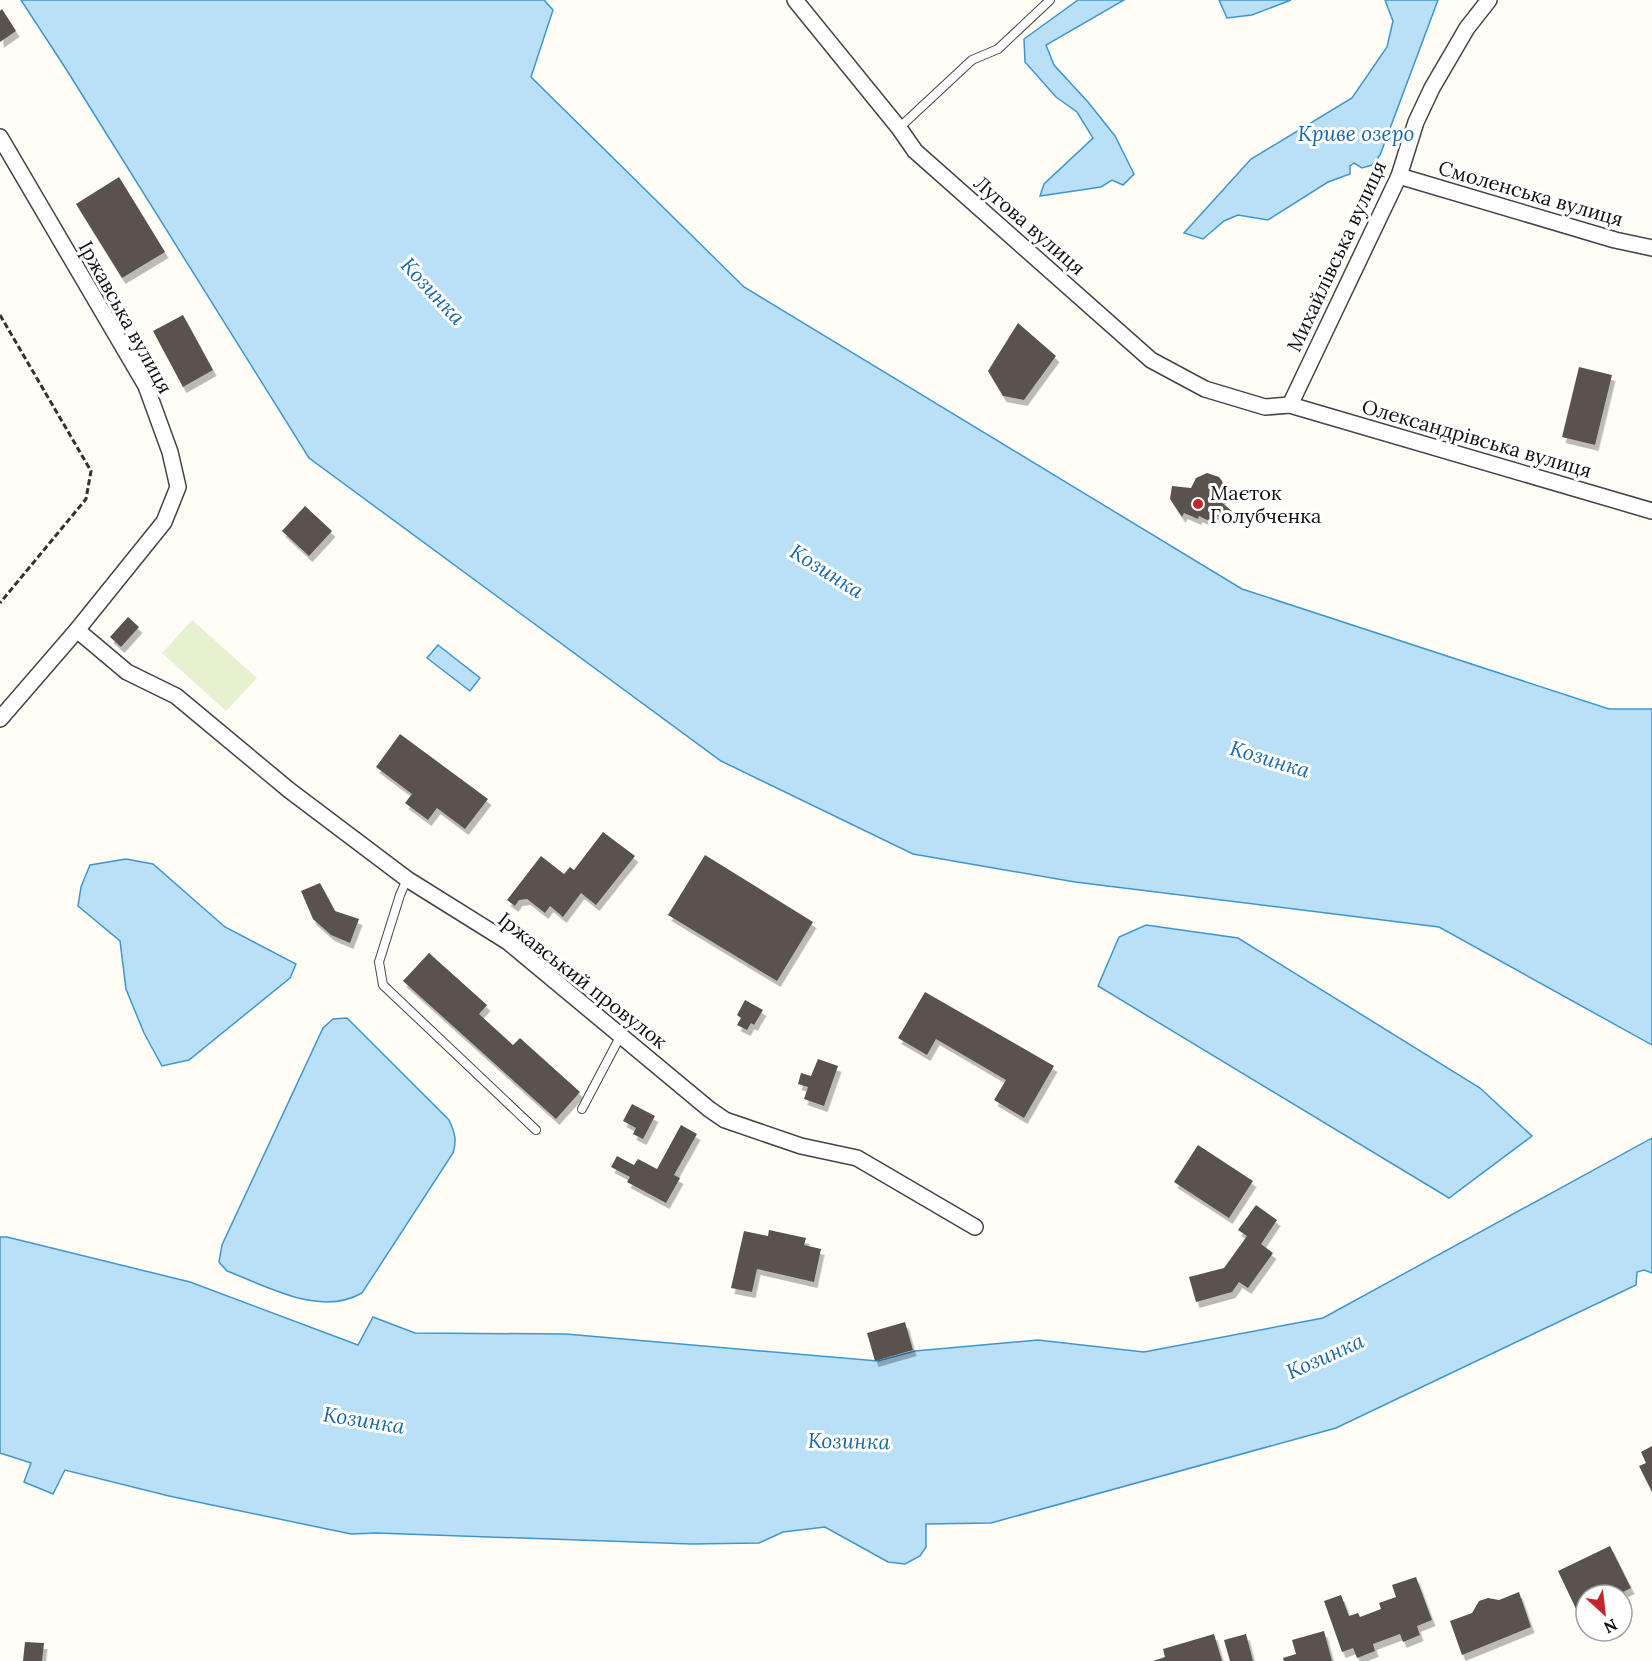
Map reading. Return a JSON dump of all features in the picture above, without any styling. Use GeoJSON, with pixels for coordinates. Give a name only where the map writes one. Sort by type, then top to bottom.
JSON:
{"type":"FeatureCollection","features":[{"type":"Feature","properties":{"kind":"street","name":"Лугова вулиця"},"geometry":{"type":"LineString","coordinates":[[795,0],[915,151],[1151,360],[1205,389],[1265,407],[1290,405]]}},
{"type":"Feature","properties":{"kind":"street","name":"Михайлівська вулиця"},"geometry":{"type":"LineString","coordinates":[[1290,405],[1399,176],[1416,122],[1432,88],[1467,28],[1489,0]]}},
{"type":"Feature","properties":{"kind":"street","name":"Іржавська вулиця"},"geometry":{"type":"LineString","coordinates":[[0,137],[146,386],[170,452],[178,488],[164,522],[77,630],[0,719]]}},
{"type":"Feature","properties":{"kind":"street","name":"Смоленська вулиця"},"geometry":{"type":"LineString","coordinates":[[1399,176],[1615,240],[1652,248]]}},
{"type":"Feature","properties":{"kind":"street","name":"Олександрівська вулиця"},"geometry":{"type":"LineString","coordinates":[[1290,405],[1652,511]]}},
{"type":"Feature","properties":{"kind":"street","name":"Іржавський провулок"},"geometry":{"type":"LineString","coordinates":[[77,630],[127,672],[176,696],[289,790],[407,879],[508,942],[725,1120],[801,1146],[857,1158],[975,1227]]}},
{"type":"Feature","properties":{"kind":"lane"},"geometry":{"type":"LineString","coordinates":[[899,128],[972,60],[998,49],[1050,0]]}},
{"type":"Feature","properties":{"kind":"lane"},"geometry":{"type":"LineString","coordinates":[[407,879],[379,962],[383,985],[536,1130]]}},
{"type":"Feature","properties":{"kind":"lane"},"geometry":{"type":"LineString","coordinates":[[582,1109],[621,1035]]}},
{"type":"Feature","properties":{"kind":"path"},"geometry":{"type":"LineString","coordinates":[[0,315],[91,471],[86,499],[0,603]]}},
{"type":"Feature","properties":{"kind":"green space"},"geometry":{"type":"Polygon","coordinates":[[[192,620],[257,678],[226,711],[162,653],[192,620]]]}},
{"type":"Feature","properties":{"kind":"water","name":"Козинка"},"geometry":{"type":"Polygon","coordinates":[[[21,0],[544,0],[553,10],[531,77],[744,287],[1242,589],[1609,709],[1652,709],[1652,1045],[1439,927],[1075,882],[913,854],[721,761],[309,458],[21,0]]]}},
{"type":"Feature","properties":{"kind":"water"},"geometry":{"type":"Polygon","coordinates":[[[1078,0],[1124,0],[1046,45],[1054,65],[1115,136],[1134,174],[1123,185],[1112,180],[1101,187],[1040,196],[1044,184],[1093,138],[1077,112],[1056,97],[1025,62],[1024,39],[1078,0]]]}},
{"type":"Feature","properties":{"kind":"water"},"geometry":{"type":"Polygon","coordinates":[[[1219,0],[1291,0],[1252,15],[1227,18],[1219,0]]]}},
{"type":"Feature","properties":{"kind":"water","name":"Криве озеро"},"geometry":{"type":"Polygon","coordinates":[[[1385,0],[1438,0],[1380,155],[1372,165],[1362,168],[1354,163],[1350,166],[1350,174],[1328,182],[1268,220],[1238,215],[1224,221],[1203,239],[1184,233],[1251,159],[1352,98],[1387,47],[1393,21],[1385,0]]]}},
{"type":"Feature","properties":{"kind":"water"},"geometry":{"type":"Polygon","coordinates":[[[438,645],[480,678],[470,691],[427,658],[438,645]]]}},
{"type":"Feature","properties":{"kind":"water"},"geometry":{"type":"Polygon","coordinates":[[[126,859],[153,864],[225,927],[296,964],[290,978],[189,1060],[162,1066],[144,1033],[126,989],[120,941],[78,906],[81,887],[90,865],[126,859]]]}},
{"type":"Feature","properties":{"kind":"water"},"geometry":{"type":"Polygon","coordinates":[[[1146,925],[1238,938],[1480,1088],[1532,1136],[1449,1198],[1098,986],[1119,937],[1146,925]]]}},
{"type":"Feature","properties":{"kind":"water"},"geometry":{"type":"Polygon","coordinates":[[[347,1018],[449,1120],[455,1144],[453,1153],[362,1293],[346,1300],[312,1301],[277,1291],[227,1271],[219,1262],[222,1245],[323,1028],[333,1019],[347,1018]]]}},
{"type":"Feature","properties":{"kind":"water","name":"Козинка"},"geometry":{"type":"Polygon","coordinates":[[[1652,1138],[1652,1273],[1644,1270],[1637,1272],[1636,1285],[1336,1428],[991,1523],[926,1524],[926,1547],[920,1556],[905,1564],[888,1562],[825,1527],[783,1532],[759,1543],[691,1544],[351,1534],[169,1496],[65,1470],[53,1494],[24,1482],[31,1463],[0,1453],[0,1237],[190,1282],[358,1345],[373,1317],[415,1333],[566,1334],[878,1361],[915,1351],[1038,1340],[1144,1352],[1323,1318],[1652,1138]]]}},
{"type":"Feature","properties":{"kind":"building"},"geometry":{"type":"Polygon","coordinates":[[[2,9],[16,31],[0,42],[0,11],[2,9]]]}},
{"type":"Feature","properties":{"kind":"building"},"geometry":{"type":"Polygon","coordinates":[[[119,177],[165,252],[122,278],[76,204],[119,177]]]}},
{"type":"Feature","properties":{"kind":"building"},"geometry":{"type":"Polygon","coordinates":[[[183,315],[213,370],[183,387],[153,331],[183,315]]]}},
{"type":"Feature","properties":{"kind":"building"},"geometry":{"type":"Polygon","coordinates":[[[1018,323],[1056,356],[1024,400],[1003,396],[988,371],[1018,323]]]}},
{"type":"Feature","properties":{"kind":"building"},"geometry":{"type":"Polygon","coordinates":[[[1579,367],[1612,375],[1595,445],[1562,437],[1579,367]]]}},
{"type":"Feature","properties":{"kind":"building","name":"Маєток Голубченка"},"geometry":{"type":"Polygon","coordinates":[[[1207,473],[1219,477],[1222,481],[1225,489],[1221,502],[1232,511],[1221,520],[1219,516],[1207,520],[1184,513],[1182,517],[1170,499],[1172,486],[1191,488],[1196,478],[1207,473]]]}},
{"type":"Feature","properties":{"kind":"building"},"geometry":{"type":"Polygon","coordinates":[[[305,506],[332,531],[309,556],[282,531],[305,506]]]}},
{"type":"Feature","properties":{"kind":"building"},"geometry":{"type":"Polygon","coordinates":[[[128,617],[139,627],[121,647],[110,637],[128,617]]]}},
{"type":"Feature","properties":{"kind":"building"},"geometry":{"type":"Polygon","coordinates":[[[400,734],[488,799],[465,829],[437,808],[428,820],[405,803],[412,794],[376,767],[400,734]]]}},
{"type":"Feature","properties":{"kind":"building"},"geometry":{"type":"Polygon","coordinates":[[[603,832],[635,856],[596,905],[581,893],[563,917],[550,906],[545,913],[527,899],[519,900],[515,906],[507,900],[541,856],[564,874],[570,867],[574,870],[603,832]]]}},
{"type":"Feature","properties":{"kind":"building"},"geometry":{"type":"Polygon","coordinates":[[[705,855],[813,922],[777,981],[668,915],[705,855]]]}},
{"type":"Feature","properties":{"kind":"building"},"geometry":{"type":"Polygon","coordinates":[[[320,883],[335,911],[359,919],[350,943],[331,935],[313,919],[301,891],[320,883]]]}},
{"type":"Feature","properties":{"kind":"building"},"geometry":{"type":"Polygon","coordinates":[[[429,953],[487,1005],[479,1014],[513,1045],[520,1038],[580,1092],[556,1119],[403,981],[429,953]]]}},
{"type":"Feature","properties":{"kind":"building"},"geometry":{"type":"Polygon","coordinates":[[[925,992],[1054,1066],[1024,1118],[994,1100],[1006,1080],[936,1039],[927,1055],[898,1038],[925,992]]]}},
{"type":"Feature","properties":{"kind":"building"},"geometry":{"type":"Polygon","coordinates":[[[745,1000],[763,1010],[754,1025],[751,1023],[747,1030],[737,1025],[741,1018],[737,1015],[745,1000]]]}},
{"type":"Feature","properties":{"kind":"building"},"geometry":{"type":"Polygon","coordinates":[[[818,1059],[838,1066],[824,1106],[804,1099],[808,1087],[798,1084],[801,1073],[811,1076],[818,1059]]]}},
{"type":"Feature","properties":{"kind":"building"},"geometry":{"type":"Polygon","coordinates":[[[632,1104],[655,1116],[643,1139],[633,1134],[636,1128],[623,1121],[632,1104]]]}},
{"type":"Feature","properties":{"kind":"building"},"geometry":{"type":"Polygon","coordinates":[[[681,1125],[697,1134],[674,1175],[680,1178],[666,1203],[627,1182],[630,1177],[611,1167],[617,1156],[634,1165],[638,1159],[657,1169],[681,1125]]]}},
{"type":"Feature","properties":{"kind":"building"},"geometry":{"type":"Polygon","coordinates":[[[1198,1145],[1253,1181],[1229,1218],[1174,1182],[1198,1145]]]}},
{"type":"Feature","properties":{"kind":"building"},"geometry":{"type":"Polygon","coordinates":[[[1256,1205],[1277,1220],[1261,1244],[1273,1253],[1248,1288],[1239,1282],[1232,1292],[1196,1302],[1189,1277],[1224,1268],[1247,1236],[1238,1230],[1256,1205]]]}},
{"type":"Feature","properties":{"kind":"building"},"geometry":{"type":"Polygon","coordinates":[[[769,1230],[806,1238],[804,1245],[821,1249],[814,1282],[757,1269],[752,1292],[731,1288],[744,1231],[768,1236],[769,1230]]]}},
{"type":"Feature","properties":{"kind":"building"},"geometry":{"type":"Polygon","coordinates":[[[905,1322],[913,1350],[875,1361],[867,1333],[905,1322]]]}},
{"type":"Feature","properties":{"kind":"building"},"geometry":{"type":"Polygon","coordinates":[[[1652,1446],[1652,1492],[1639,1466],[1646,1463],[1641,1452],[1652,1446]]]}},
{"type":"Feature","properties":{"kind":"building"},"geometry":{"type":"Polygon","coordinates":[[[1610,1546],[1628,1583],[1574,1583],[1574,1605],[1558,1571],[1610,1546]]]}},
{"type":"Feature","properties":{"kind":"building"},"geometry":{"type":"Polygon","coordinates":[[[1416,1577],[1432,1620],[1417,1626],[1420,1635],[1403,1642],[1400,1634],[1373,1644],[1375,1651],[1357,1658],[1353,1648],[1342,1652],[1324,1601],[1341,1595],[1349,1616],[1358,1613],[1360,1617],[1381,1609],[1379,1603],[1396,1597],[1392,1585],[1416,1577]]]}},
{"type":"Feature","properties":{"kind":"building"},"geometry":{"type":"Polygon","coordinates":[[[1519,1592],[1531,1627],[1462,1655],[1450,1621],[1472,1613],[1479,1601],[1488,1598],[1499,1600],[1519,1592]]]}},
{"type":"Feature","properties":{"kind":"building"},"geometry":{"type":"Polygon","coordinates":[[[1324,1631],[1332,1661],[1284,1661],[1283,1658],[1296,1654],[1292,1640],[1324,1631]]]}},
{"type":"Feature","properties":{"kind":"building"},"geometry":{"type":"Polygon","coordinates":[[[1214,1634],[1222,1661],[1153,1661],[1165,1657],[1163,1649],[1214,1634]]]}},
{"type":"Feature","properties":{"kind":"building"},"geometry":{"type":"Polygon","coordinates":[[[1246,1634],[1253,1661],[1230,1661],[1224,1640],[1246,1634]]]}},
{"type":"Feature","properties":{"kind":"building"},"geometry":{"type":"Polygon","coordinates":[[[25,1642],[44,1643],[42,1661],[23,1661],[25,1642]]]}},
{"type":"Feature","properties":{"kind":"place","name":"Маєток Голубченка"},"geometry":{"type":"Point","coordinates":[1198,504]}}]}
